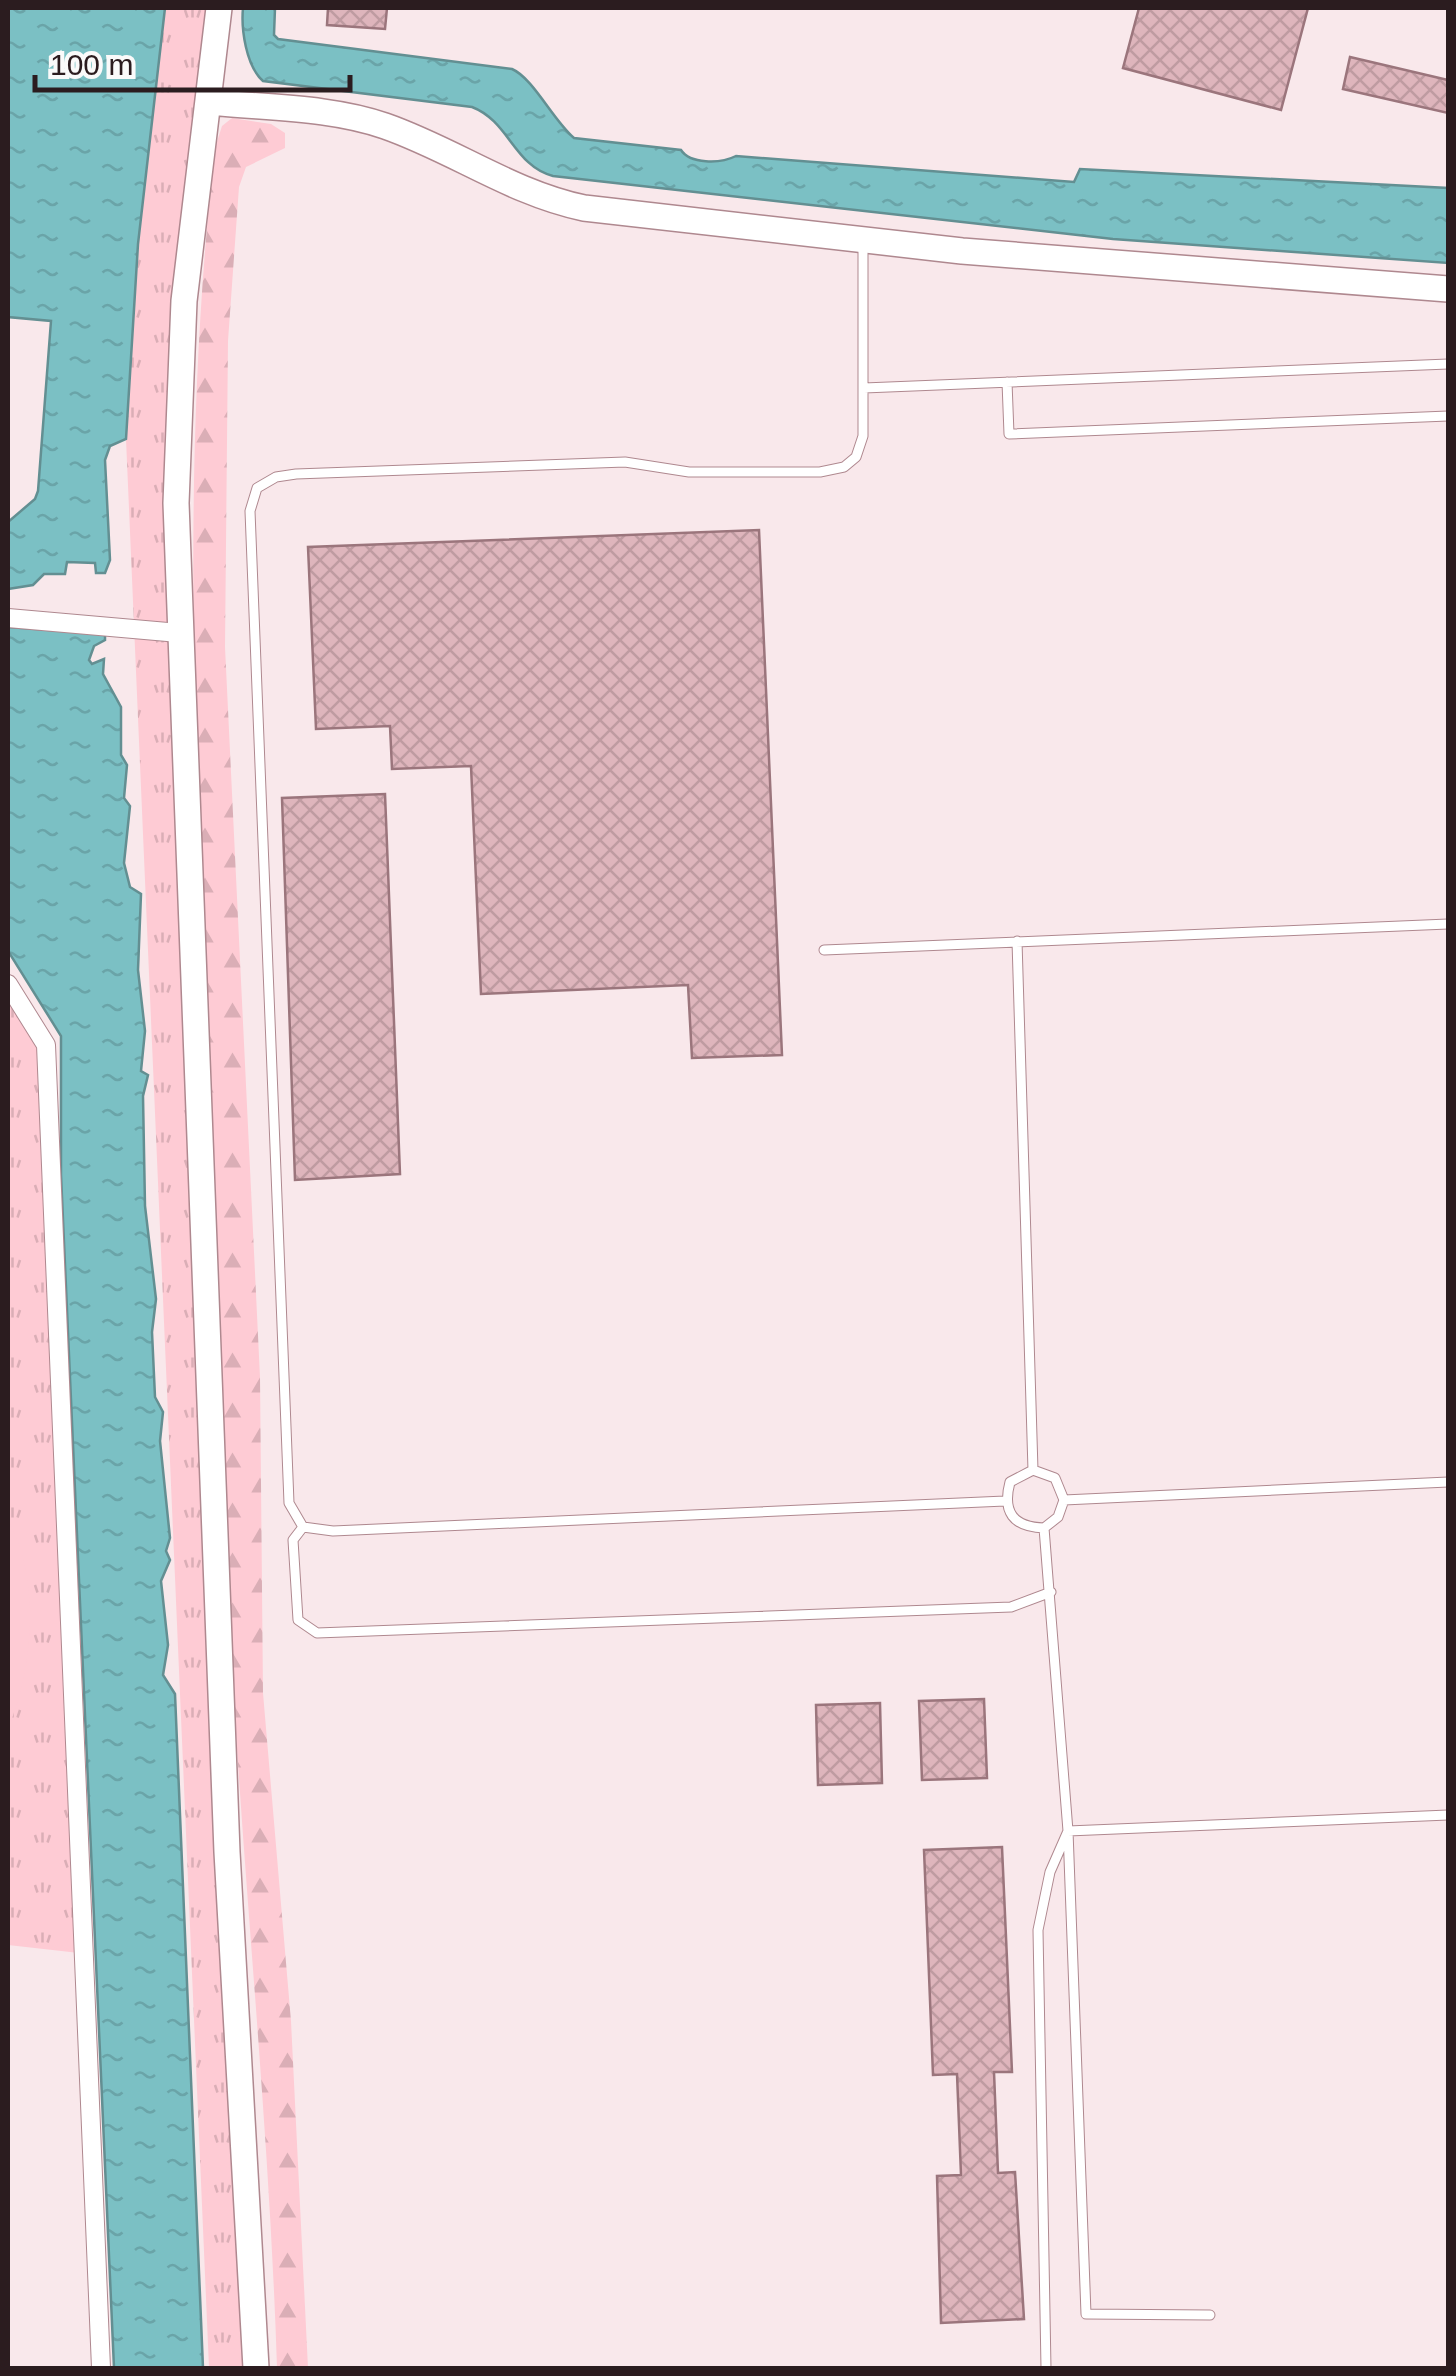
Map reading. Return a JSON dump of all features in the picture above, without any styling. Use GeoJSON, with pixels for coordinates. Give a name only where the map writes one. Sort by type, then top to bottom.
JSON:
{"type":"FeatureCollection","features":[{"type":"Feature","properties":{"kind":"street"},"geometry":{"type":"LineString","coordinates":[[218,8],[184,301],[176,503],[226,1832],[256,2368]]}},
{"type":"Feature","properties":{"kind":"street"},"geometry":{"type":"LineString","coordinates":[[210,102],[379,124],[454,154],[525,193],[568,204],[863,240],[1448,289]]}},
{"type":"Feature","properties":{"kind":"street"},"geometry":{"type":"LineString","coordinates":[[8,618],[180,633]]}},
{"type":"Feature","properties":{"kind":"street"},"geometry":{"type":"LineString","coordinates":[[8,984],[46,1045],[101,2368]]}},
{"type":"Feature","properties":{"kind":"lane"},"geometry":{"type":"LineString","coordinates":[[303,1527],[289,1504],[250,511],[257,488],[276,477],[296,474],[606,462],[689,472],[820,472],[844,467],[856,457],[863,436],[863,240]]}},
{"type":"Feature","properties":{"kind":"lane"},"geometry":{"type":"LineString","coordinates":[[864,388],[1448,364]]}},
{"type":"Feature","properties":{"kind":"lane"},"geometry":{"type":"LineString","coordinates":[[1007,382],[1009,434],[1448,416]]}},
{"type":"Feature","properties":{"kind":"lane"},"geometry":{"type":"LineString","coordinates":[[824,950],[1448,924]]}},
{"type":"Feature","properties":{"kind":"lane"},"geometry":{"type":"LineString","coordinates":[[1017,941],[1033,1470]]}},
{"type":"Feature","properties":{"kind":"lane"},"geometry":{"type":"LineString","coordinates":[[1033,1470],[1055,1478],[1064,1500],[1058,1517],[1044,1528],[1024,1527],[1009,1516],[1005,1501],[1010,1482],[1033,1470]]}},
{"type":"Feature","properties":{"kind":"lane"},"geometry":{"type":"LineString","coordinates":[[1064,1500],[1448,1482]]}},
{"type":"Feature","properties":{"kind":"lane"},"geometry":{"type":"LineString","coordinates":[[303,1527],[333,1531],[1005,1501]]}},
{"type":"Feature","properties":{"kind":"lane"},"geometry":{"type":"LineString","coordinates":[[303,1527],[294,1540],[298,1620],[317,1633],[1011,1607],[1051,1592]]}},
{"type":"Feature","properties":{"kind":"lane"},"geometry":{"type":"LineString","coordinates":[[1044,1528],[1068,1831],[1086,2314],[1210,2314]]}},
{"type":"Feature","properties":{"kind":"lane"},"geometry":{"type":"LineString","coordinates":[[1068,1831],[1448,1815]]}},
{"type":"Feature","properties":{"kind":"lane"},"geometry":{"type":"LineString","coordinates":[[1046,2368],[1038,1930],[1050,1872],[1068,1831]]}},
{"type":"Feature","properties":{"kind":"green space"},"geometry":{"type":"Polygon","coordinates":[[[165,8],[208,8],[178,271],[247,2368],[209,2368],[126,439],[138,244],[165,8]]]}},
{"type":"Feature","properties":{"kind":"green space"},"geometry":{"type":"Polygon","coordinates":[[[232,118],[271,124],[285,133],[285,148],[246,167],[239,187],[228,341],[225,647],[260,1377],[263,1693],[291,2021],[308,2368],[277,2368],[268,2178],[229,1610],[200,859],[193,622],[197,385],[215,148],[222,126],[232,118]]]}},
{"type":"Feature","properties":{"kind":"green space"},"geometry":{"type":"Polygon","coordinates":[[[8,997],[40,1047],[79,1953],[8,1945],[8,997]]]}},
{"type":"Feature","properties":{"kind":"green space"},"geometry":{"type":"Polygon","coordinates":[[[8,1520],[25,1569],[30,1624],[23,1679],[8,1729],[8,1520]]]}},
{"type":"Feature","properties":{"kind":"water"},"geometry":{"type":"Polygon","coordinates":[[[8,8],[165,8],[138,244],[126,439],[110,446],[105,460],[110,560],[105,573],[96,573],[95,563],[67,562],[65,574],[44,574],[33,585],[8,589],[8,522],[35,499],[38,491],[51,321],[8,317],[8,8]]]}},
{"type":"Feature","properties":{"kind":"water"},"geometry":{"type":"Polygon","coordinates":[[[243,8],[275,8],[274,35],[278,39],[512,69],[528,81],[574,138],[681,150],[698,160],[736,156],[1074,182],[1080,169],[1448,188],[1448,263],[1113,239],[553,176],[529,163],[495,122],[472,107],[263,81],[252,66],[246,47],[243,8]]]}},
{"type":"Feature","properties":{"kind":"water"},"geometry":{"type":"Polygon","coordinates":[[[8,627],[105,634],[105,640],[94,646],[89,660],[92,664],[104,659],[103,674],[121,707],[121,755],[127,765],[124,798],[130,806],[124,863],[130,887],[141,894],[138,970],[145,1031],[141,1071],[148,1075],[143,1096],[145,1206],[156,1299],[152,1332],[155,1397],[163,1412],[160,1441],[170,1538],[166,1551],[170,1560],[161,1581],[168,1645],[163,1675],[175,1694],[203,2368],[114,2368],[61,1175],[61,1036],[8,951],[8,627]]]}},
{"type":"Feature","properties":{"kind":"building"},"geometry":{"type":"Polygon","coordinates":[[[328,8],[387,8],[385,29],[327,25],[328,8]]]}},
{"type":"Feature","properties":{"kind":"building"},"geometry":{"type":"Polygon","coordinates":[[[1139,8],[1308,8],[1281,110],[1123,68],[1139,8]]]}},
{"type":"Feature","properties":{"kind":"building"},"geometry":{"type":"Polygon","coordinates":[[[1350,57],[1448,80],[1448,113],[1343,89],[1350,57]]]}},
{"type":"Feature","properties":{"kind":"building"},"geometry":{"type":"Polygon","coordinates":[[[759,530],[782,1055],[692,1058],[688,985],[481,994],[471,766],[392,769],[390,726],[316,729],[308,547],[759,530]]]}},
{"type":"Feature","properties":{"kind":"building"},"geometry":{"type":"Polygon","coordinates":[[[385,794],[400,1174],[295,1180],[282,798],[385,794]]]}},
{"type":"Feature","properties":{"kind":"building"},"geometry":{"type":"Polygon","coordinates":[[[984,1699],[987,1778],[922,1780],[919,1701],[984,1699]]]}},
{"type":"Feature","properties":{"kind":"building"},"geometry":{"type":"Polygon","coordinates":[[[880,1703],[882,1783],[818,1785],[816,1705],[880,1703]]]}},
{"type":"Feature","properties":{"kind":"building"},"geometry":{"type":"Polygon","coordinates":[[[1002,1847],[1012,2072],[994,2072],[998,2173],[1015,2172],[1024,2319],[941,2323],[937,2176],[961,2175],[957,2074],[933,2075],[924,1850],[1002,1847]]]}}]}
